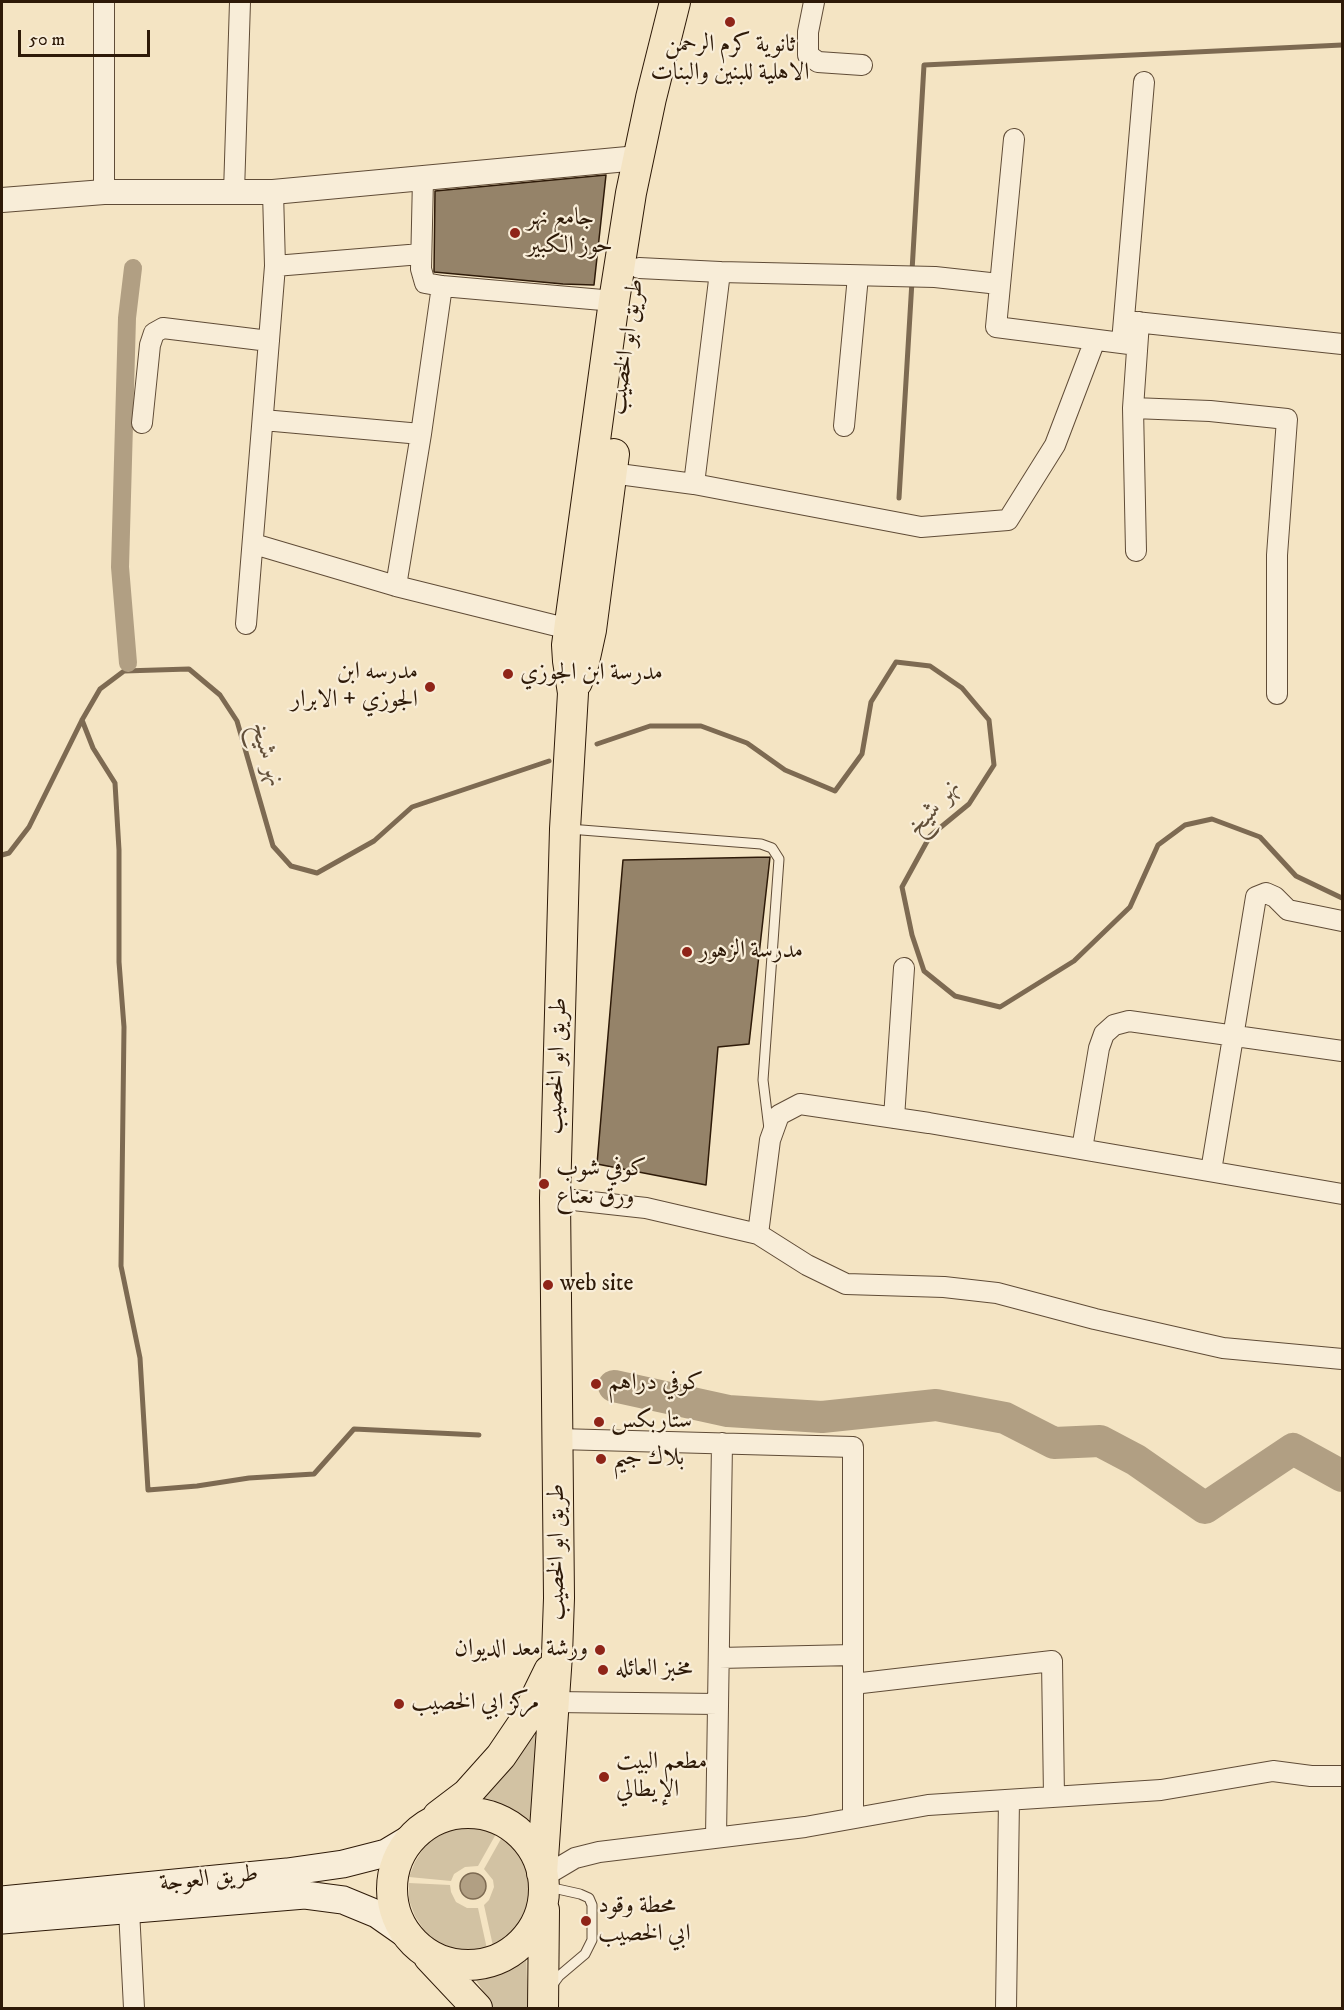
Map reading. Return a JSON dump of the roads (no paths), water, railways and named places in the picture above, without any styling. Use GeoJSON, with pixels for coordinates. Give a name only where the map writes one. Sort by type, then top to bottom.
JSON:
{"type":"FeatureCollection","features":[{"type":"Feature","properties":{"kind":"main road","name":"طريق ابو الخصيب"},"geometry":{"type":"LineString","coordinates":[[543,2004],[543,1882],[557,1655],[560,1539],[555,1198],[565,829],[573,693],[568,661],[569,629],[614,301],[638,158],[675,2]]}},
{"type":"Feature","properties":{"kind":"main road","name":"طريق ابو الخصيب"},"geometry":{"type":"LineString","coordinates":[[573,693],[590,638],[639,268],[662,137],[695,2]]}},
{"type":"Feature","properties":{"kind":"main road","name":"طريق ابو الخصيب"},"geometry":{"type":"LineString","coordinates":[[420,1831],[467,1794],[501,1756],[524,1722],[557,1655]]}},
{"type":"Feature","properties":{"kind":"main road"},"geometry":{"type":"LineString","coordinates":[[415,1943],[444,1962],[466,1966],[490,1962],[511,1952],[528,1936],[540,1915],[543,1882],[534,1851],[522,1836],[507,1824],[489,1816],[470,1813],[451,1815],[420,1831],[399,1856],[393,1875],[392,1897],[397,1917],[415,1943],[477,2008]]}},
{"type":"Feature","properties":{"kind":"main road","name":"طريق العوجة"},"geometry":{"type":"LineString","coordinates":[[2,1900],[287,1872],[344,1864],[386,1853],[420,1831]]}},
{"type":"Feature","properties":{"kind":"main road","name":"طريق العوجة"},"geometry":{"type":"LineString","coordinates":[[2,1920],[305,1895],[343,1900],[377,1914],[415,1943]]}},
{"type":"Feature","properties":{"kind":"street"},"geometry":{"type":"LineString","coordinates":[[104,2],[104,192]]}},
{"type":"Feature","properties":{"kind":"street"},"geometry":{"type":"LineString","coordinates":[[234,192],[240,2]]}},
{"type":"Feature","properties":{"kind":"street"},"geometry":{"type":"LineString","coordinates":[[814,2],[808,32],[808,55],[818,62],[862,65]]}},
{"type":"Feature","properties":{"kind":"street"},"geometry":{"type":"LineString","coordinates":[[1136,551],[1130,344],[1144,82]]}},
{"type":"Feature","properties":{"kind":"street"},"geometry":{"type":"LineString","coordinates":[[1014,140],[996,327],[1130,344]]}},
{"type":"Feature","properties":{"kind":"street"},"geometry":{"type":"LineString","coordinates":[[2,200],[104,192],[273,192],[638,158]]}},
{"type":"Feature","properties":{"kind":"street"},"geometry":{"type":"LineString","coordinates":[[423,178],[421,269],[425,283],[614,301]]}},
{"type":"Feature","properties":{"kind":"street"},"geometry":{"type":"LineString","coordinates":[[246,624],[275,266],[273,192]]}},
{"type":"Feature","properties":{"kind":"street"},"geometry":{"type":"LineString","coordinates":[[275,266],[421,254]]}},
{"type":"Feature","properties":{"kind":"street"},"geometry":{"type":"LineString","coordinates":[[639,268],[935,277],[999,284]]}},
{"type":"Feature","properties":{"kind":"street"},"geometry":{"type":"LineString","coordinates":[[694,484],[720,272]]}},
{"type":"Feature","properties":{"kind":"street"},"geometry":{"type":"LineString","coordinates":[[844,426],[858,276]]}},
{"type":"Feature","properties":{"kind":"street"},"geometry":{"type":"LineString","coordinates":[[396,586],[442,286]]}},
{"type":"Feature","properties":{"kind":"street"},"geometry":{"type":"LineString","coordinates":[[1131,322],[1342,344]]}},
{"type":"Feature","properties":{"kind":"street"},"geometry":{"type":"LineString","coordinates":[[142,423],[150,345],[154,333],[163,328],[269,341]]}},
{"type":"Feature","properties":{"kind":"street"},"geometry":{"type":"LineString","coordinates":[[611,473],[694,484],[921,527],[1008,520],[1055,445],[1095,340]]}},
{"type":"Feature","properties":{"kind":"street"},"geometry":{"type":"LineString","coordinates":[[1133,408],[1210,411],[1287,419],[1277,555],[1276,694]]}},
{"type":"Feature","properties":{"kind":"street"},"geometry":{"type":"LineString","coordinates":[[263,420],[421,434]]}},
{"type":"Feature","properties":{"kind":"street"},"geometry":{"type":"LineString","coordinates":[[254,544],[396,586],[569,629]]}},
{"type":"Feature","properties":{"kind":"street"},"geometry":{"type":"LineString","coordinates":[[1211,1171],[1256,897],[1266,893],[1275,897],[1288,910],[1342,921]]}},
{"type":"Feature","properties":{"kind":"street"},"geometry":{"type":"LineString","coordinates":[[894,1118],[904,968]]}},
{"type":"Feature","properties":{"kind":"street"},"geometry":{"type":"LineString","coordinates":[[1082,1149],[1100,1048],[1104,1034],[1114,1024],[1129,1021],[1342,1051]]}},
{"type":"Feature","properties":{"kind":"street"},"geometry":{"type":"LineString","coordinates":[[758,1234],[770,1140],[779,1115],[800,1104],[1082,1149],[1342,1194]]}},
{"type":"Feature","properties":{"kind":"street"},"geometry":{"type":"LineString","coordinates":[[555,1198],[646,1208],[758,1234],[807,1265],[846,1284],[944,1287],[997,1293],[1095,1319],[1223,1348],[1342,1359]]}},
{"type":"Feature","properties":{"kind":"street"},"geometry":{"type":"LineString","coordinates":[[558,1439],[853,1447],[853,1818]]}},
{"type":"Feature","properties":{"kind":"street"},"geometry":{"type":"LineString","coordinates":[[716,1837],[722,1443]]}},
{"type":"Feature","properties":{"kind":"street"},"geometry":{"type":"LineString","coordinates":[[719,1658],[853,1655]]}},
{"type":"Feature","properties":{"kind":"street"},"geometry":{"type":"LineString","coordinates":[[853,1684],[1052,1661],[1054,1797]]}},
{"type":"Feature","properties":{"kind":"street"},"geometry":{"type":"LineString","coordinates":[[554,1702],[718,1704]]}},
{"type":"Feature","properties":{"kind":"street"},"geometry":{"type":"LineString","coordinates":[[543,1882],[575,1858],[598,1852],[805,1827],[928,1805],[1161,1790],[1273,1771],[1311,1776],[1342,1776]]}},
{"type":"Feature","properties":{"kind":"street"},"geometry":{"type":"LineString","coordinates":[[1006,2008],[1009,1800]]}},
{"type":"Feature","properties":{"kind":"street"},"geometry":{"type":"LineString","coordinates":[[129,1910],[134,2008]]}},
{"type":"Feature","properties":{"kind":"lane"},"geometry":{"type":"LineString","coordinates":[[565,829],[761,844],[772,848],[779,859],[763,1080],[770,1140]]}},
{"type":"Feature","properties":{"kind":"lane"},"geometry":{"type":"LineString","coordinates":[[543,1882],[589,1898],[592,1905],[592,1940],[585,1954],[559,1976],[543,2004]]}},
{"type":"Feature","properties":{"kind":"waterway"},"geometry":{"type":"LineString","coordinates":[[912,271],[924,65],[1342,45]]}},
{"type":"Feature","properties":{"kind":"waterway"},"geometry":{"type":"LineString","coordinates":[[128,663],[120,567],[127,318],[133,268]]}},
{"type":"Feature","properties":{"kind":"waterway"},"geometry":{"type":"LineString","coordinates":[[899,498],[912,281]]}},
{"type":"Feature","properties":{"kind":"waterway","name":"نهر شيخ"},"geometry":{"type":"LineString","coordinates":[[597,744],[650,726],[701,726],[747,743],[785,770],[835,791],[862,754],[871,702],[896,662],[930,666],[962,688],[989,720],[994,765],[969,804],[930,836],[902,887],[912,935],[924,971],[955,996],[1000,1007],[1074,961],[1130,907],[1158,845],[1185,825],[1212,819],[1260,837],[1296,876],[1342,898]]}},
{"type":"Feature","properties":{"kind":"waterway","name":"نهر شيخ"},"geometry":{"type":"LineString","coordinates":[[2,855],[9,853],[29,827],[82,720],[100,689],[124,671],[189,669],[220,695],[237,721],[273,846],[291,866],[317,873],[374,841],[412,807],[549,761]]}},
{"type":"Feature","properties":{"kind":"waterway"},"geometry":{"type":"LineString","coordinates":[[82,720],[93,748],[115,783],[119,850],[119,962],[124,1027],[121,1266],[140,1358],[148,1490],[197,1486],[249,1478],[314,1474],[354,1429],[479,1435]]}},
{"type":"Feature","properties":{"kind":"waterway"},"geometry":{"type":"LineString","coordinates":[[614,1386],[728,1411],[822,1417],[936,1405],[1005,1418],[1054,1443],[1100,1441],[1136,1460],[1205,1508],[1293,1449],[1342,1476]]}},
{"type":"Feature","properties":{"kind":"place","name":"ثانوية كرم الرحمن الاهلية للبنين والبنات"},"geometry":{"type":"Point","coordinates":[730,22]}},
{"type":"Feature","properties":{"kind":"place","name":"جامع نهر حوز الكبير"},"geometry":{"type":"Point","coordinates":[515,233]}},
{"type":"Feature","properties":{"kind":"place","name":"مدرسة ابن الجوزي"},"geometry":{"type":"Point","coordinates":[508,674]}},
{"type":"Feature","properties":{"kind":"place","name":"مدرسه ابن الجوزي + الابرار"},"geometry":{"type":"Point","coordinates":[430,687]}},
{"type":"Feature","properties":{"kind":"place","name":"مدرسة الزهور"},"geometry":{"type":"Point","coordinates":[687,952]}},
{"type":"Feature","properties":{"kind":"place","name":"كوفي شوب ورق نعناع"},"geometry":{"type":"Point","coordinates":[544,1184]}},
{"type":"Feature","properties":{"kind":"place","name":"web site"},"geometry":{"type":"Point","coordinates":[548,1285]}},
{"type":"Feature","properties":{"kind":"place","name":"كوفي دراهم"},"geometry":{"type":"Point","coordinates":[596,1384]}},
{"type":"Feature","properties":{"kind":"place","name":"ستاربكس"},"geometry":{"type":"Point","coordinates":[599,1422]}},
{"type":"Feature","properties":{"kind":"place","name":"بلاك جيم"},"geometry":{"type":"Point","coordinates":[601,1459]}},
{"type":"Feature","properties":{"kind":"place","name":"ورشة معد الديوان"},"geometry":{"type":"Point","coordinates":[600,1650]}},
{"type":"Feature","properties":{"kind":"place","name":"مخبز العائله"},"geometry":{"type":"Point","coordinates":[603,1670]}},
{"type":"Feature","properties":{"kind":"place","name":"مركز ابي الخصيب"},"geometry":{"type":"Point","coordinates":[399,1704]}},
{"type":"Feature","properties":{"kind":"place","name":"مطعم البيت الإيطالي"},"geometry":{"type":"Point","coordinates":[604,1777]}},
{"type":"Feature","properties":{"kind":"place","name":"محطة وقود ابي الخصيب"},"geometry":{"type":"Point","coordinates":[586,1921]}}]}
